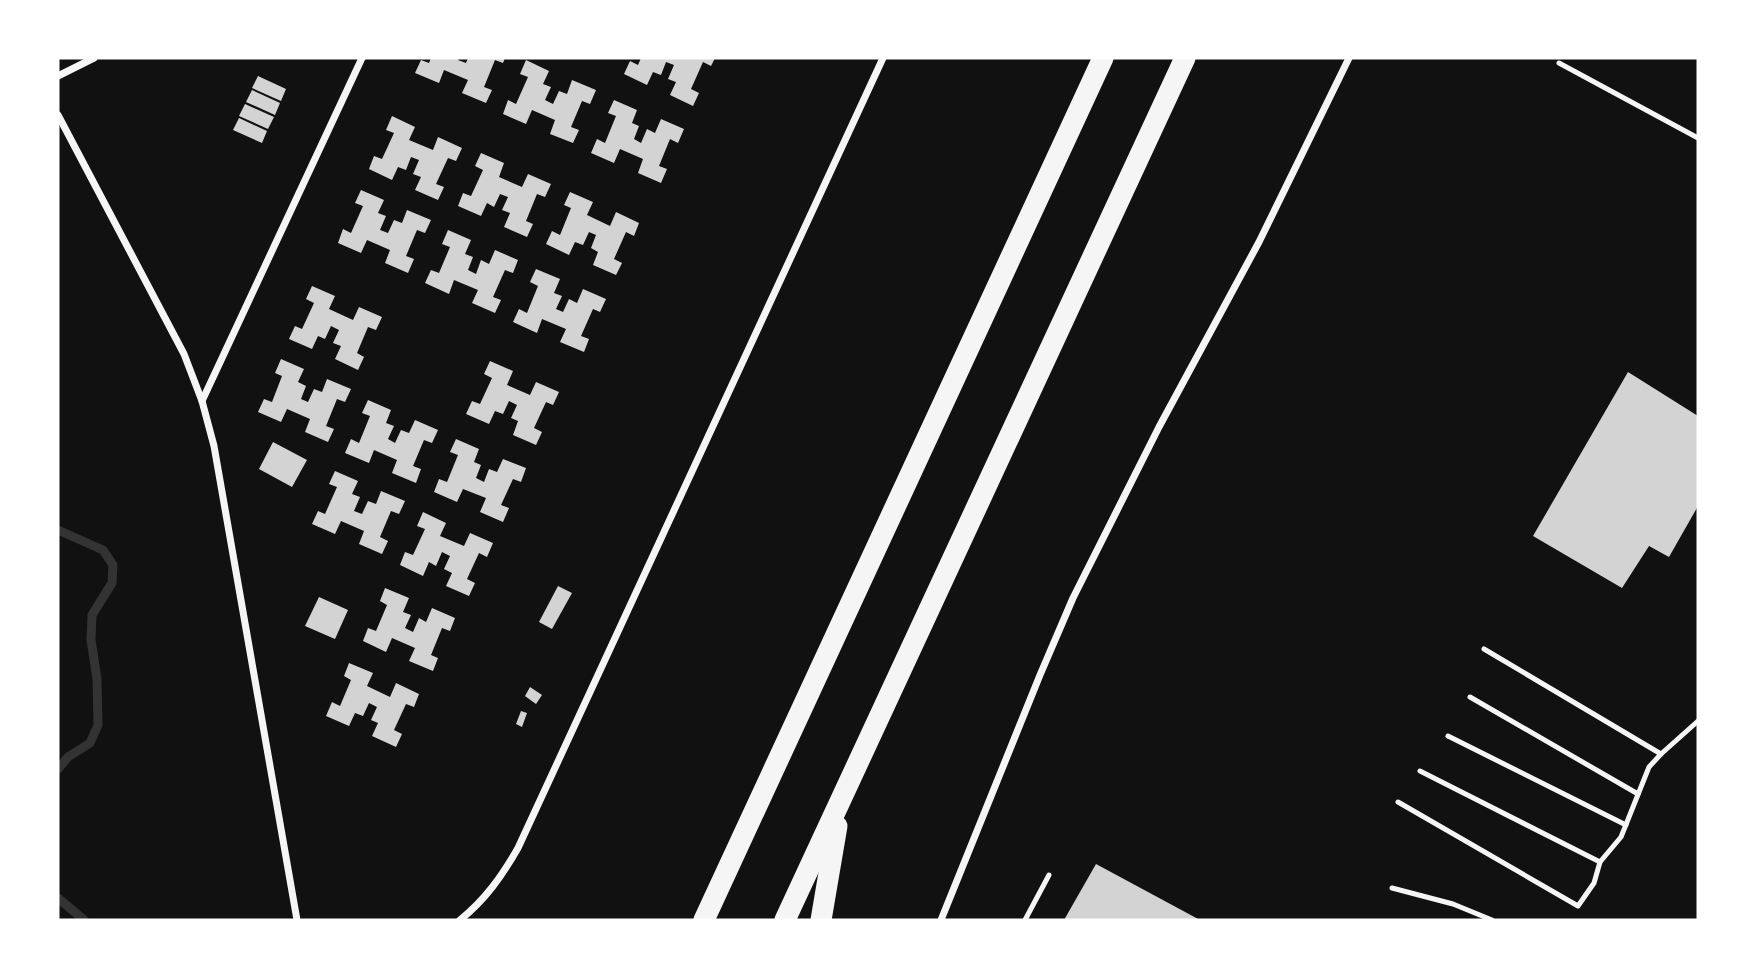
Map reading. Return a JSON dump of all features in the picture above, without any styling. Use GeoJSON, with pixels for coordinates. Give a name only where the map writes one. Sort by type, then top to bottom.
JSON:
{"type":"FeatureCollection","features":[{"type":"Feature","properties":{"kind":"highway"},"geometry":{"type":"LineString","coordinates":[[704,920],[1104,58]]}},
{"type":"Feature","properties":{"kind":"highway"},"geometry":{"type":"LineString","coordinates":[[785,920],[1185,58]]}},
{"type":"Feature","properties":{"kind":"highway"},"geometry":{"type":"LineString","coordinates":[[821,920],[842,798]]}},
{"type":"Feature","properties":{"kind":"street"},"geometry":{"type":"LineString","coordinates":[[58,76],[94,58]]}},
{"type":"Feature","properties":{"kind":"street"},"geometry":{"type":"LineString","coordinates":[[202,401],[362,58]]}},
{"type":"Feature","properties":{"kind":"street"},"geometry":{"type":"LineString","coordinates":[[460,920],[503,875],[518,848],[883,58]]}},
{"type":"Feature","properties":{"kind":"street"},"geometry":{"type":"LineString","coordinates":[[941,920],[1073,598],[1159,426],[1259,243],[1349,58]]}},
{"type":"Feature","properties":{"kind":"street"},"geometry":{"type":"LineString","coordinates":[[58,115],[184,354],[202,401],[214,446],[297,920]]}},
{"type":"Feature","properties":{"kind":"lane"},"geometry":{"type":"LineString","coordinates":[[1559,63],[1698,138]]}},
{"type":"Feature","properties":{"kind":"lane"},"geometry":{"type":"LineString","coordinates":[[1484,649],[1661,754]]}},
{"type":"Feature","properties":{"kind":"lane"},"geometry":{"type":"LineString","coordinates":[[1470,696],[1638,794]]}},
{"type":"Feature","properties":{"kind":"lane"},"geometry":{"type":"LineString","coordinates":[[1398,802],[1578,906],[1594,883],[1600,862],[1622,837],[1649,767],[1698,721]]}},
{"type":"Feature","properties":{"kind":"lane"},"geometry":{"type":"LineString","coordinates":[[1448,736],[1626,825]]}},
{"type":"Feature","properties":{"kind":"lane"},"geometry":{"type":"LineString","coordinates":[[1420,771],[1600,862]]}},
{"type":"Feature","properties":{"kind":"lane"},"geometry":{"type":"LineString","coordinates":[[1025,920],[1049,875]]}},
{"type":"Feature","properties":{"kind":"lane"},"geometry":{"type":"LineString","coordinates":[[1392,888],[1452,904],[1492,920]]}},
{"type":"Feature","properties":{"kind":"building"},"geometry":{"type":"Polygon","coordinates":[[[431,58],[459,58],[458,60],[466,63],[468,58],[505,58],[503,63],[495,60],[484,87],[492,90],[486,103],[462,93],[468,80],[444,70],[439,83],[415,73],[421,60],[429,63],[431,58]]]}},
{"type":"Feature","properties":{"kind":"building"},"geometry":{"type":"Polygon","coordinates":[[[641,58],[715,58],[711,66],[703,62],[691,89],[699,93],[693,106],[670,95],[676,82],[668,79],[674,65],[666,62],[661,75],[653,72],[647,85],[624,74],[630,61],[638,65],[641,58]]]}},
{"type":"Feature","properties":{"kind":"building"},"geometry":{"type":"Polygon","coordinates":[[[526,60],[549,71],[543,84],[551,87],[545,100],[553,104],[559,91],[567,94],[572,80],[596,90],[590,104],[582,101],[571,127],[579,130],[573,143],[550,134],[555,120],[532,110],[526,124],[503,114],[508,100],[516,104],[528,77],[520,74],[526,60]]]}},
{"type":"Feature","properties":{"kind":"building"},"geometry":{"type":"Polygon","coordinates":[[[258,76],[286,89],[281,101],[252,88],[258,76]]]}},
{"type":"Feature","properties":{"kind":"building"},"geometry":{"type":"Polygon","coordinates":[[[252,90],[280,103],[275,115],[246,102],[252,90]]]}},
{"type":"Feature","properties":{"kind":"building"},"geometry":{"type":"Polygon","coordinates":[[[614,100],[637,110],[632,123],[639,126],[634,139],[641,143],[647,129],[655,133],[661,119],[684,129],[678,143],[670,139],[659,166],[667,169],[661,183],[638,173],[643,159],[620,149],[614,163],[591,153],[597,139],[605,143],[616,116],[608,113],[614,100]]]}},
{"type":"Feature","properties":{"kind":"building"},"geometry":{"type":"Polygon","coordinates":[[[245,104],[274,117],[268,129],[239,116],[245,104]]]}},
{"type":"Feature","properties":{"kind":"building"},"geometry":{"type":"Polygon","coordinates":[[[392,116],[415,127],[409,140],[433,150],[438,137],[462,148],[456,161],[448,158],[436,184],[444,187],[438,200],[415,190],[421,177],[413,174],[419,160],[411,157],[406,170],[398,167],[392,180],[369,169],[374,156],[382,159],[394,133],[386,130],[392,116]]]}},
{"type":"Feature","properties":{"kind":"building"},"geometry":{"type":"Polygon","coordinates":[[[239,118],[267,131],[262,143],[233,130],[239,118]]]}},
{"type":"Feature","properties":{"kind":"building"},"geometry":{"type":"Polygon","coordinates":[[[481,153],[504,163],[499,177],[522,187],[528,174],[551,184],[545,197],[537,194],[526,221],[533,224],[527,237],[504,227],[510,213],[502,210],[508,197],[500,194],[494,207],[487,203],[481,216],[458,206],[463,193],[471,196],[483,170],[475,166],[481,153]]]}},
{"type":"Feature","properties":{"kind":"building"},"geometry":{"type":"Polygon","coordinates":[[[361,190],[384,200],[378,213],[386,216],[380,230],[388,233],[394,220],[402,223],[407,210],[431,220],[425,233],[417,230],[406,256],[414,259],[408,273],[385,263],[390,250],[367,240],[361,253],[338,243],[343,229],[351,233],[363,206],[355,203],[361,190]]]}},
{"type":"Feature","properties":{"kind":"building"},"geometry":{"type":"Polygon","coordinates":[[[570,192],[593,202],[587,215],[610,226],[616,212],[639,223],[634,236],[626,232],[614,259],[622,263],[616,275],[593,265],[598,252],[591,248],[596,235],[589,232],[583,245],[575,242],[569,255],[546,244],[552,231],[560,235],[571,208],[564,205],[570,192]]]}},
{"type":"Feature","properties":{"kind":"building"},"geometry":{"type":"Polygon","coordinates":[[[448,230],[471,240],[465,254],[473,257],[468,270],[476,274],[481,260],[489,264],[495,250],[518,260],[513,273],[505,270],[493,297],[501,300],[495,313],[472,303],[478,290],[454,280],[449,294],[425,283],[431,270],[439,273],[450,247],[442,244],[448,230]]]}},
{"type":"Feature","properties":{"kind":"building"},"geometry":{"type":"Polygon","coordinates":[[[536,269],[560,279],[554,293],[562,296],[556,309],[563,312],[569,299],[577,303],[583,289],[606,299],[600,312],[593,309],[581,336],[589,339],[584,352],[560,342],[566,329],[542,319],[537,333],[513,322],[519,309],[527,313],[538,286],[530,282],[536,269]]]}},
{"type":"Feature","properties":{"kind":"building"},"geometry":{"type":"Polygon","coordinates":[[[312,286],[335,296],[329,309],[353,320],[359,307],[382,317],[376,330],[368,327],[357,353],[364,357],[358,370],[335,359],[341,346],[333,343],[339,330],[331,326],[325,339],[318,336],[312,349],[289,339],[295,326],[302,329],[314,303],[306,299],[312,286]]]}},
{"type":"Feature","properties":{"kind":"building"},"geometry":{"type":"Polygon","coordinates":[[[281,359],[304,369],[298,382],[306,386],[301,399],[308,402],[314,389],[322,392],[327,379],[351,389],[345,402],[337,399],[326,426],[334,429],[328,442],[305,432],[310,419],[287,409],[281,422],[258,412],[264,399],[272,402],[282,376],[275,373],[281,359]]]}},
{"type":"Feature","properties":{"kind":"building"},"geometry":{"type":"Polygon","coordinates":[[[490,361],[513,371],[507,385],[530,395],[536,382],[559,392],[553,405],[546,402],[534,428],[542,432],[536,445],[513,435],[518,421],[511,418],[517,405],[509,401],[503,414],[495,411],[489,424],[466,414],[472,401],[480,404],[492,378],[484,374],[490,361]]]}},
{"type":"Feature","properties":{"kind":"building"},"geometry":{"type":"Polygon","coordinates":[[[1628,372],[1698,416],[1698,506],[1669,557],[1649,546],[1622,588],[1533,536],[1628,372]]]}},
{"type":"Feature","properties":{"kind":"building"},"geometry":{"type":"Polygon","coordinates":[[[368,400],[391,410],[386,423],[394,426],[388,439],[395,443],[401,430],[409,433],[415,420],[438,430],[432,443],[424,440],[413,466],[421,469],[416,483],[392,473],[397,460],[374,450],[369,463],[345,453],[351,439],[359,443],[370,416],[362,413],[368,400]]]}},
{"type":"Feature","properties":{"kind":"building"},"geometry":{"type":"Polygon","coordinates":[[[456,439],[479,449],[474,462],[481,465],[476,478],[484,482],[489,469],[497,472],[503,459],[526,468],[521,482],[513,479],[501,505],[509,508],[503,522],[480,512],[486,498],[463,489],[457,502],[434,492],[439,479],[447,482],[458,455],[450,452],[456,439]]]}},
{"type":"Feature","properties":{"kind":"building"},"geometry":{"type":"Polygon","coordinates":[[[273,442],[307,460],[292,487],[259,469],[273,442]]]}},
{"type":"Feature","properties":{"kind":"building"},"geometry":{"type":"Polygon","coordinates":[[[335,471],[358,481],[352,494],[360,497],[354,511],[362,514],[368,501],[376,504],[381,491],[405,501],[399,514],[391,511],[380,537],[388,541],[382,554],[359,544],[364,531],[341,521],[335,534],[312,524],[318,511],[325,514],[337,487],[329,484],[335,471]]]}},
{"type":"Feature","properties":{"kind":"building"},"geometry":{"type":"Polygon","coordinates":[[[423,512],[446,523],[440,536],[464,546],[470,533],[493,543],[487,557],[479,553],[467,579],[475,583],[469,596],[446,586],[452,573],[444,569],[450,556],[442,552],[436,566],[429,562],[423,576],[400,565],[405,552],[413,555],[425,529],[417,526],[423,512]]]}},
{"type":"Feature","properties":{"kind":"building"},"geometry":{"type":"Polygon","coordinates":[[[558,586],[572,593],[552,629],[539,622],[558,586]]]}},
{"type":"Feature","properties":{"kind":"building"},"geometry":{"type":"Polygon","coordinates":[[[385,588],[409,598],[403,612],[411,615],[405,628],[413,632],[419,618],[426,622],[432,608],[455,618],[450,631],[442,628],[431,655],[438,658],[433,671],[409,661],[415,648],[392,638],[386,652],[363,641],[368,628],[376,631],[387,605],[380,601],[385,588]]]}},
{"type":"Feature","properties":{"kind":"building"},"geometry":{"type":"Polygon","coordinates":[[[319,597],[348,610],[335,639],[305,626],[319,597]]]}},
{"type":"Feature","properties":{"kind":"building"},"geometry":{"type":"Polygon","coordinates":[[[349,663],[373,673],[367,686],[390,697],[396,683],[419,694],[414,707],[406,704],[394,730],[402,734],[396,747],[372,736],[378,723],[371,720],[377,707],[369,703],[363,716],[355,713],[349,726],[326,716],[332,702],[340,706],[351,680],[344,676],[349,663]]]}},
{"type":"Feature","properties":{"kind":"building"},"geometry":{"type":"Polygon","coordinates":[[[530,687],[542,695],[536,704],[525,696],[530,687]]]}},
{"type":"Feature","properties":{"kind":"building"},"geometry":{"type":"Polygon","coordinates":[[[521,711],[527,713],[522,727],[516,724],[521,711]]]}},
{"type":"Feature","properties":{"kind":"building"},"geometry":{"type":"Polygon","coordinates":[[[1096,864],[1200,920],[1064,920],[1096,864]]]}},
{"type":"Feature","properties":{"kind":"waterway"},"geometry":{"type":"LineString","coordinates":[[58,530],[103,550],[113,565],[112,583],[92,615],[91,640],[97,679],[98,725],[90,743],[68,757],[58,769]]}},
{"type":"Feature","properties":{"kind":"waterway"},"geometry":{"type":"LineString","coordinates":[[58,898],[84,920]]}}]}
